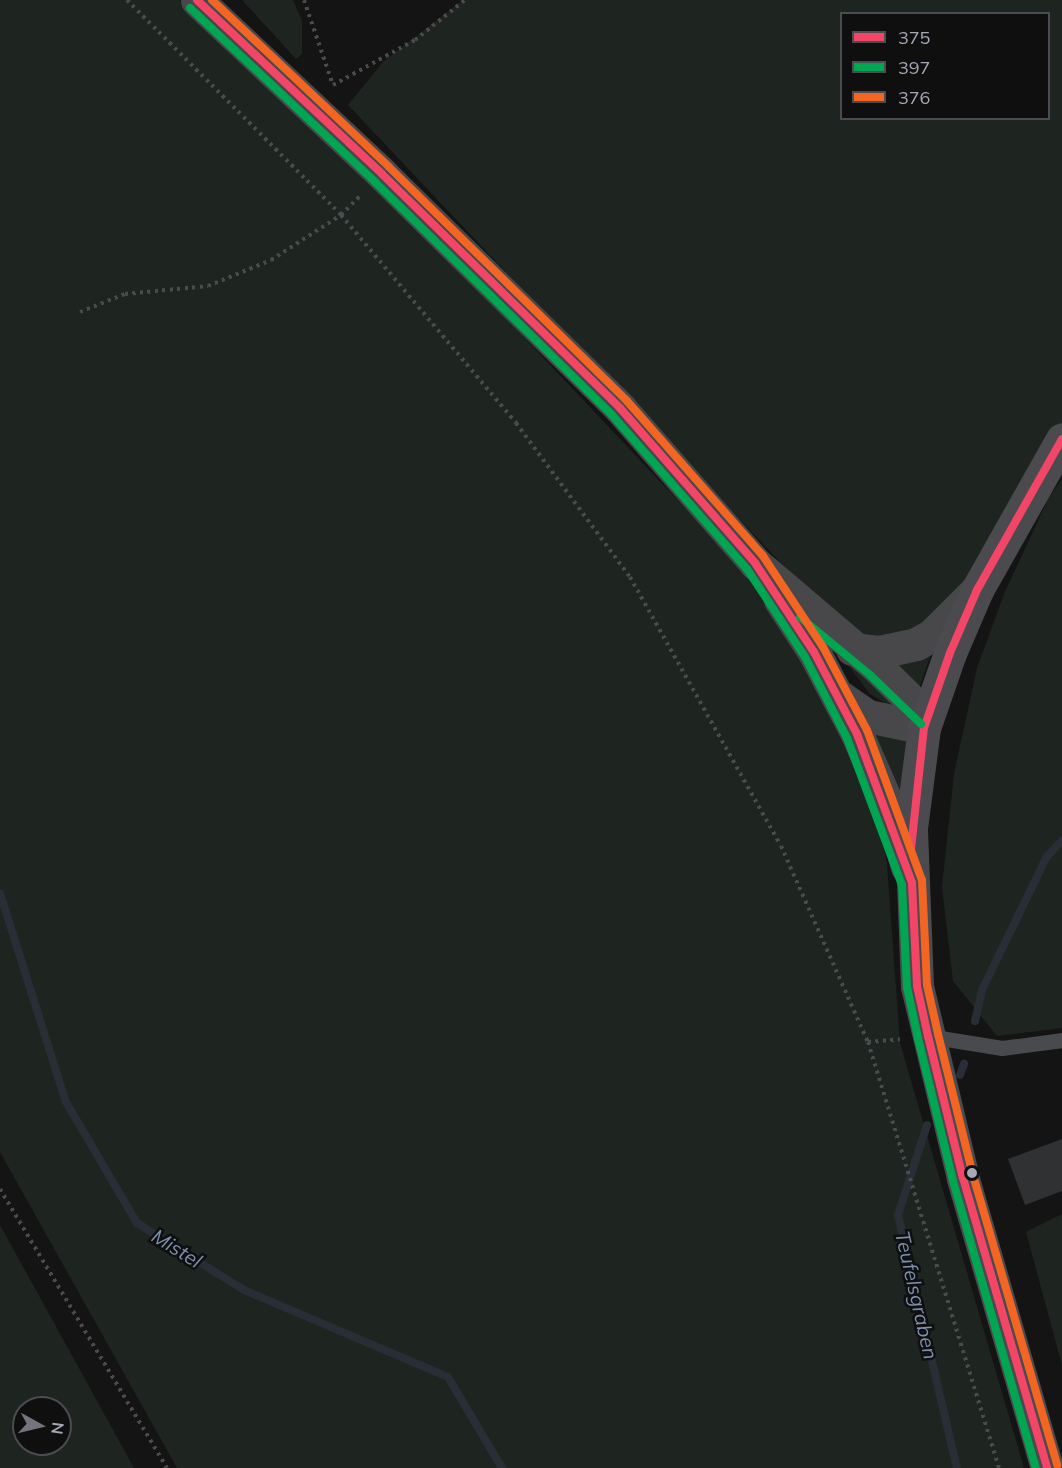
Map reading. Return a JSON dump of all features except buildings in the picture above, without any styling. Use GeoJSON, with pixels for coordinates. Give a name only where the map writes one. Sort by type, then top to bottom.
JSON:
{"type":"FeatureCollection","features":[{"type":"Feature","properties":{"kind":"main road"},"geometry":{"type":"LineString","coordinates":[[197,0],[382,174],[620,408],[755,563],[852,649],[877,667],[926,722]]}},
{"type":"Feature","properties":{"kind":"main road"},"geometry":{"type":"LineString","coordinates":[[1047,1468],[963,1178],[917,986],[911,828],[926,722],[977,590],[1062,439]]}},
{"type":"Feature","properties":{"kind":"main road"},"geometry":{"type":"LineString","coordinates":[[755,563],[814,652],[837,695],[891,812],[912,883]]}},
{"type":"Feature","properties":{"kind":"main road"},"geometry":{"type":"LineString","coordinates":[[852,649],[879,652],[916,644],[932,635],[977,590]]}},
{"type":"Feature","properties":{"kind":"main road"},"geometry":{"type":"LineString","coordinates":[[837,695],[868,716],[926,722]]}},
{"type":"Feature","properties":{"kind":"lane"},"geometry":{"type":"LineString","coordinates":[[928,1036],[1002,1048],[1062,1040]]}},
{"type":"Feature","properties":{"kind":"path"},"geometry":{"type":"LineString","coordinates":[[127,0],[341,215],[516,423],[630,577],[781,846],[868,1042],[999,1468]]}},
{"type":"Feature","properties":{"kind":"path"},"geometry":{"type":"LineString","coordinates":[[304,0],[333,85]]}},
{"type":"Feature","properties":{"kind":"path"},"geometry":{"type":"LineString","coordinates":[[306,104],[322,89],[415,40],[465,0]]}},
{"type":"Feature","properties":{"kind":"path"},"geometry":{"type":"LineString","coordinates":[[80,312],[125,294],[208,286],[271,260],[341,215]]}},
{"type":"Feature","properties":{"kind":"path"},"geometry":{"type":"LineString","coordinates":[[0,1189],[167,1468]]}},
{"type":"Feature","properties":{"kind":"shaded area"},"geometry":{"type":"Polygon","coordinates":[[[0,0],[179,0],[472,282],[755,582],[809,662],[878,812],[887,865],[900,1043],[1024,1468],[177,1468],[0,1152],[0,0]]]}},
{"type":"Feature","properties":{"kind":"shaded area"},"geometry":{"type":"Polygon","coordinates":[[[242,0],[293,0],[302,21],[302,54],[296,59],[242,0]]]}},
{"type":"Feature","properties":{"kind":"shaded area"},"geometry":{"type":"Polygon","coordinates":[[[463,0],[1062,0],[1062,425],[950,604],[917,633],[887,640],[859,635],[832,617],[348,105],[383,62],[463,0]]]}},
{"type":"Feature","properties":{"kind":"shaded area"},"geometry":{"type":"Polygon","coordinates":[[[1062,479],[1062,1028],[997,1036],[953,981],[942,887],[954,774],[977,668],[1004,594],[1049,497],[1062,479]]]}},
{"type":"Feature","properties":{"kind":"shaded area"},"geometry":{"type":"Polygon","coordinates":[[[934,645],[917,695],[889,658],[934,645]]]}},
{"type":"Feature","properties":{"kind":"shaded area"},"geometry":{"type":"Polygon","coordinates":[[[841,655],[895,700],[891,707],[869,693],[841,655]]]}},
{"type":"Feature","properties":{"kind":"shaded area"},"geometry":{"type":"Polygon","coordinates":[[[865,729],[911,735],[899,796],[865,729]]]}},
{"type":"Feature","properties":{"kind":"shaded area"},"geometry":{"type":"Polygon","coordinates":[[[1062,1214],[1062,1365],[1026,1232],[1062,1214]]]}},
{"type":"Feature","properties":{"kind":"shaded area"},"geometry":{"type":"Polygon","coordinates":[[[0,1225],[134,1468],[0,1468],[0,1225]]]}},
{"type":"Feature","properties":{"kind":"waterway","name":"Teufelsgraben"},"geometry":{"type":"LineString","coordinates":[[975,1021],[982,990],[1046,858],[1062,840]]}},
{"type":"Feature","properties":{"kind":"waterway","name":"Mistel"},"geometry":{"type":"LineString","coordinates":[[0,893],[66,1102],[137,1223],[244,1290],[448,1377],[502,1468]]}},
{"type":"Feature","properties":{"kind":"waterway","name":"Teufelsgraben"},"geometry":{"type":"LineString","coordinates":[[960,1075],[964,1064]]}},
{"type":"Feature","properties":{"kind":"waterway","name":"Teufelsgraben"},"geometry":{"type":"LineString","coordinates":[[927,1125],[898,1215],[957,1468]]}},
{"type":"Feature","properties":{"kind":"transit line","name":"375"},"geometry":{"type":"LineString","coordinates":[[197,0],[382,174],[620,408],[755,563],[814,652],[857,734],[912,883],[917,986],[928,1036],[963,1178],[1047,1468]]}},
{"type":"Feature","properties":{"kind":"transit line","name":"376"},"geometry":{"type":"LineString","coordinates":[[212,0],[389,167],[627,401],[763,556],[823,647],[867,730],[922,880],[927,985],[938,1034],[973,1175],[1057,1465]]}},
{"type":"Feature","properties":{"kind":"transit line","name":"397"},"geometry":{"type":"LineString","coordinates":[[190,8],[375,182],[612,415],[747,569],[805,657],[847,738],[902,885],[907,987],[918,1038],[953,1181],[1036,1468]]}},
{"type":"Feature","properties":{"kind":"transit line","name":"375"},"geometry":{"type":"LineString","coordinates":[[911,849],[924,728],[950,653],[977,590],[1062,439]]}},
{"type":"Feature","properties":{"kind":"transit line","name":"397"},"geometry":{"type":"LineString","coordinates":[[800,617],[870,675],[921,724]]}}]}
